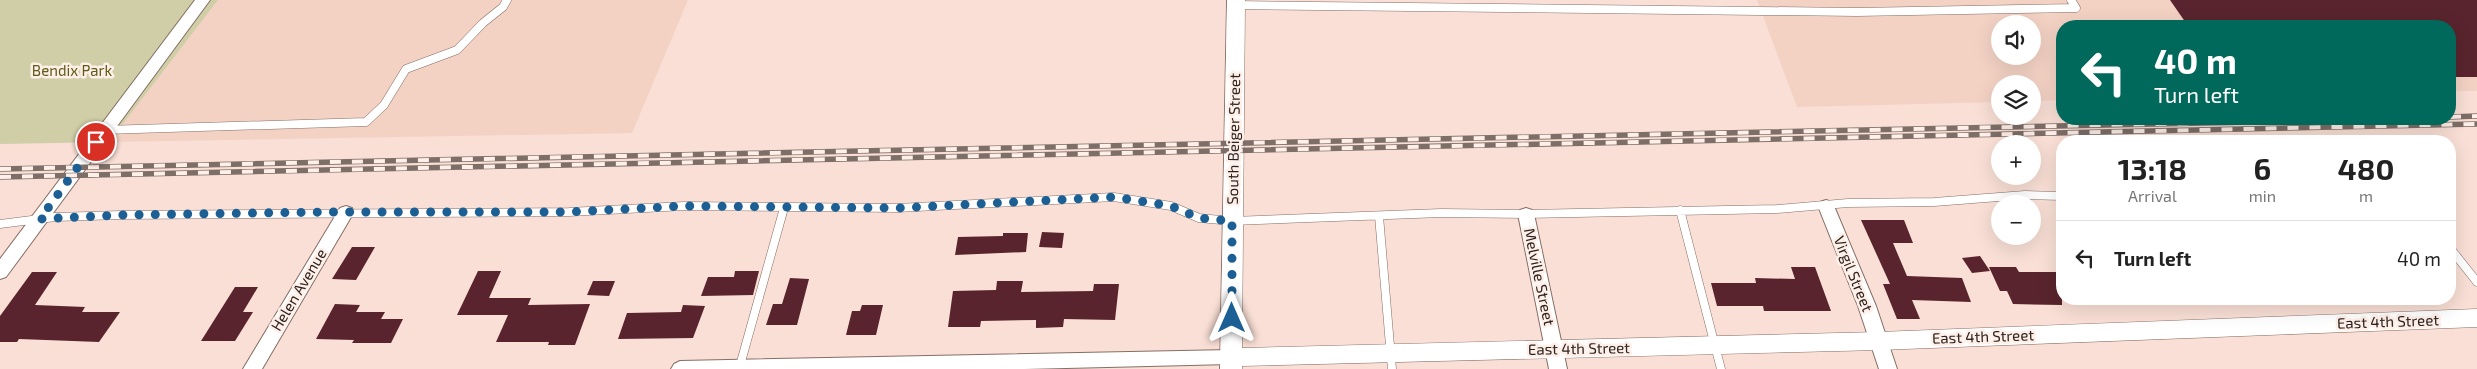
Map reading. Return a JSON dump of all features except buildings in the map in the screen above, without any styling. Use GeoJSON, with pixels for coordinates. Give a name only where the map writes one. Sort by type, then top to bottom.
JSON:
{"type":"FeatureCollection","features":[{"type":"Feature","properties":{"kind":"street"},"geometry":{"type":"LineString","coordinates":[[0,272],[203,0]]}},
{"type":"Feature","properties":{"kind":"street","name":"South Beiger Street"},"geometry":{"type":"LineString","coordinates":[[1231,363],[1236,2]]}},
{"type":"Feature","properties":{"kind":"street","name":"Virgil Street"},"geometry":{"type":"LineString","coordinates":[[1826,206],[1879,341],[1888,369]]}},
{"type":"Feature","properties":{"kind":"street","name":"Helen Avenue"},"geometry":{"type":"LineString","coordinates":[[252,369],[346,212]]}},
{"type":"Feature","properties":{"kind":"street","name":"Melville Street"},"geometry":{"type":"LineString","coordinates":[[1526,214],[1557,359]]}},
{"type":"Feature","properties":{"kind":"street","name":"East 4th Street"},"geometry":{"type":"LineString","coordinates":[[680,369],[1557,359],[1714,346],[2477,318]]}},
{"type":"Feature","properties":{"kind":"lane"},"geometry":{"type":"LineString","coordinates":[[105,130],[366,122],[384,105],[406,69],[457,50],[483,23],[503,6],[506,0]]}},
{"type":"Feature","properties":{"kind":"lane"},"geometry":{"type":"LineString","coordinates":[[1236,2],[1857,12],[2076,8],[2071,0]]}},
{"type":"Feature","properties":{"kind":"lane"},"geometry":{"type":"LineString","coordinates":[[0,224],[40,219],[121,215],[569,212],[684,206],[898,208],[1114,197],[1171,206],[1199,218],[1232,221],[1441,213],[1526,214],[1826,206],[1848,203],[1934,202],[2025,195],[2056,196]]}},
{"type":"Feature","properties":{"kind":"lane"},"geometry":{"type":"LineString","coordinates":[[739,368],[784,208]]}},
{"type":"Feature","properties":{"kind":"lane"},"geometry":{"type":"LineString","coordinates":[[1680,210],[1721,369]]}},
{"type":"Feature","properties":{"kind":"lane"},"geometry":{"type":"LineString","coordinates":[[1379,216],[1391,361]]}},
{"type":"Feature","properties":{"kind":"lane"},"geometry":{"type":"LineString","coordinates":[[2456,256],[2477,282]]}},
{"type":"Feature","properties":{"kind":"shaded area"},"geometry":{"type":"Polygon","coordinates":[[[218,0],[688,0],[632,133],[109,142],[218,0]]]}},
{"type":"Feature","properties":{"kind":"shaded area"},"geometry":{"type":"Polygon","coordinates":[[[1757,0],[2477,0],[2477,91],[2456,91],[2456,20],[2056,20],[2056,100],[2041,101],[2041,75],[1991,75],[1991,102],[1797,107],[1757,0]]]}},
{"type":"Feature","properties":{"kind":"green space","name":"Bendix Park"},"geometry":{"type":"Polygon","coordinates":[[[0,0],[218,0],[109,142],[0,144],[0,0]]]}},
{"type":"Feature","properties":{"kind":"railway"},"geometry":{"type":"LineString","coordinates":[[2456,117],[2477,116]]}},
{"type":"Feature","properties":{"kind":"railway"},"geometry":{"type":"LineString","coordinates":[[2456,124],[2477,124]]}},
{"type":"Feature","properties":{"kind":"railway"},"geometry":{"type":"LineString","coordinates":[[0,169],[2104,125]]}},
{"type":"Feature","properties":{"kind":"railway"},"geometry":{"type":"LineString","coordinates":[[0,177],[2430,125]]}},
{"type":"Feature","properties":{"kind":"route"},"geometry":{"type":"LineString","coordinates":[[96,142],[40,219],[121,215],[327,212],[569,212],[631,207],[684,206],[898,208],[1114,197],[1144,201],[1171,206],[1199,218],[1232,221],[1232,318]]}}]}
